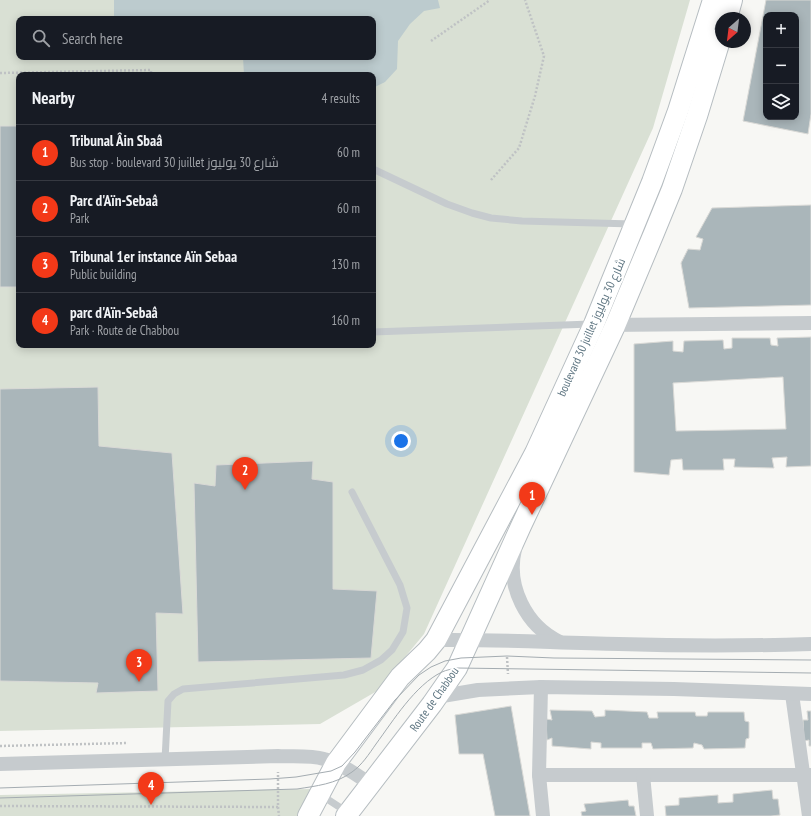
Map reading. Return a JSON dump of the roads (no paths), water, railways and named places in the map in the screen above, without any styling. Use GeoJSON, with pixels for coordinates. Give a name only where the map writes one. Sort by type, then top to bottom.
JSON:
{"type":"FeatureCollection","features":[{"type":"Feature","properties":{"kind":"street","name":"boulevard 30 juillet شارع 30 يوليوز"},"geometry":{"type":"LineString","coordinates":[[521,526],[615,326],[646,225],[678,111],[714,0]]}},
{"type":"Feature","properties":{"kind":"street"},"geometry":{"type":"LineString","coordinates":[[729,12],[732,0]]}},
{"type":"Feature","properties":{"kind":"street","name":"boulevard 30 juillet شارع 30 يوليوز"},"geometry":{"type":"LineString","coordinates":[[436,640],[535,452],[594,324],[646,225],[672,189],[697,116],[718,48]]}},
{"type":"Feature","properties":{"kind":"street"},"geometry":{"type":"LineString","coordinates":[[594,324],[615,326],[811,323]]}},
{"type":"Feature","properties":{"kind":"street"},"geometry":{"type":"LineString","coordinates":[[521,526],[514,553],[513,568],[514,581],[518,596],[527,614],[537,626],[550,637],[562,643]]}},
{"type":"Feature","properties":{"kind":"street","name":"Route de Chabbou"},"geometry":{"type":"LineString","coordinates":[[349,815],[457,668],[521,526]]}},
{"type":"Feature","properties":{"kind":"street"},"geometry":{"type":"LineString","coordinates":[[308,816],[336,763],[400,677],[427,651],[436,640],[506,640],[562,643],[680,645],[811,644]]}},
{"type":"Feature","properties":{"kind":"street"},"geometry":{"type":"LineString","coordinates":[[541,687],[539,775],[543,816]]}},
{"type":"Feature","properties":{"kind":"street"},"geometry":{"type":"LineString","coordinates":[[436,697],[478,690],[541,687],[674,689],[811,694]]}},
{"type":"Feature","properties":{"kind":"street"},"geometry":{"type":"LineString","coordinates":[[792,694],[807,775],[809,816]]}},
{"type":"Feature","properties":{"kind":"street"},"geometry":{"type":"LineString","coordinates":[[0,764],[278,756],[311,757],[336,763],[371,784]]}},
{"type":"Feature","properties":{"kind":"street"},"geometry":{"type":"LineString","coordinates":[[539,775],[807,775]]}},
{"type":"Feature","properties":{"kind":"street"},"geometry":{"type":"LineString","coordinates":[[643,775],[647,816]]}},
{"type":"Feature","properties":{"kind":"lane"},"geometry":{"type":"LineString","coordinates":[[376,170],[447,204],[491,218],[522,221],[646,225]]}},
{"type":"Feature","properties":{"kind":"lane"},"geometry":{"type":"LineString","coordinates":[[376,332],[594,324]]}},
{"type":"Feature","properties":{"kind":"lane"},"geometry":{"type":"LineString","coordinates":[[165,760],[168,701],[174,694],[182,690],[344,675],[363,670],[381,660],[392,650],[403,632],[407,608],[400,585],[352,492]]}},
{"type":"Feature","properties":{"kind":"lane"},"geometry":{"type":"LineString","coordinates":[[319,794],[349,815]]}},
{"type":"Feature","properties":{"kind":"tram line"},"geometry":{"type":"LineString","coordinates":[[0,788],[270,779],[296,777],[331,771],[342,766],[355,752],[395,700],[419,675],[431,667],[445,661],[461,658],[507,656],[554,658],[811,660]]}},
{"type":"Feature","properties":{"kind":"tram line"},"geometry":{"type":"LineString","coordinates":[[0,798],[297,789],[326,784],[346,776],[359,766],[405,704],[432,678],[442,672],[457,668],[811,673]]}},
{"type":"Feature","properties":{"kind":"place","name":"Parc d'Aïn-Sebaâ"},"geometry":{"type":"Point","coordinates":[245,490]}},
{"type":"Feature","properties":{"kind":"place","name":"Tribunal Âin Sbaâ"},"geometry":{"type":"Point","coordinates":[532,515]}},
{"type":"Feature","properties":{"kind":"place","name":"Tribunal 1er instance Aïn Sebaa"},"geometry":{"type":"Point","coordinates":[139,682]}},
{"type":"Feature","properties":{"kind":"place","name":"parc d'Aïn-Sebaâ"},"geometry":{"type":"Point","coordinates":[151,805]}}]}
